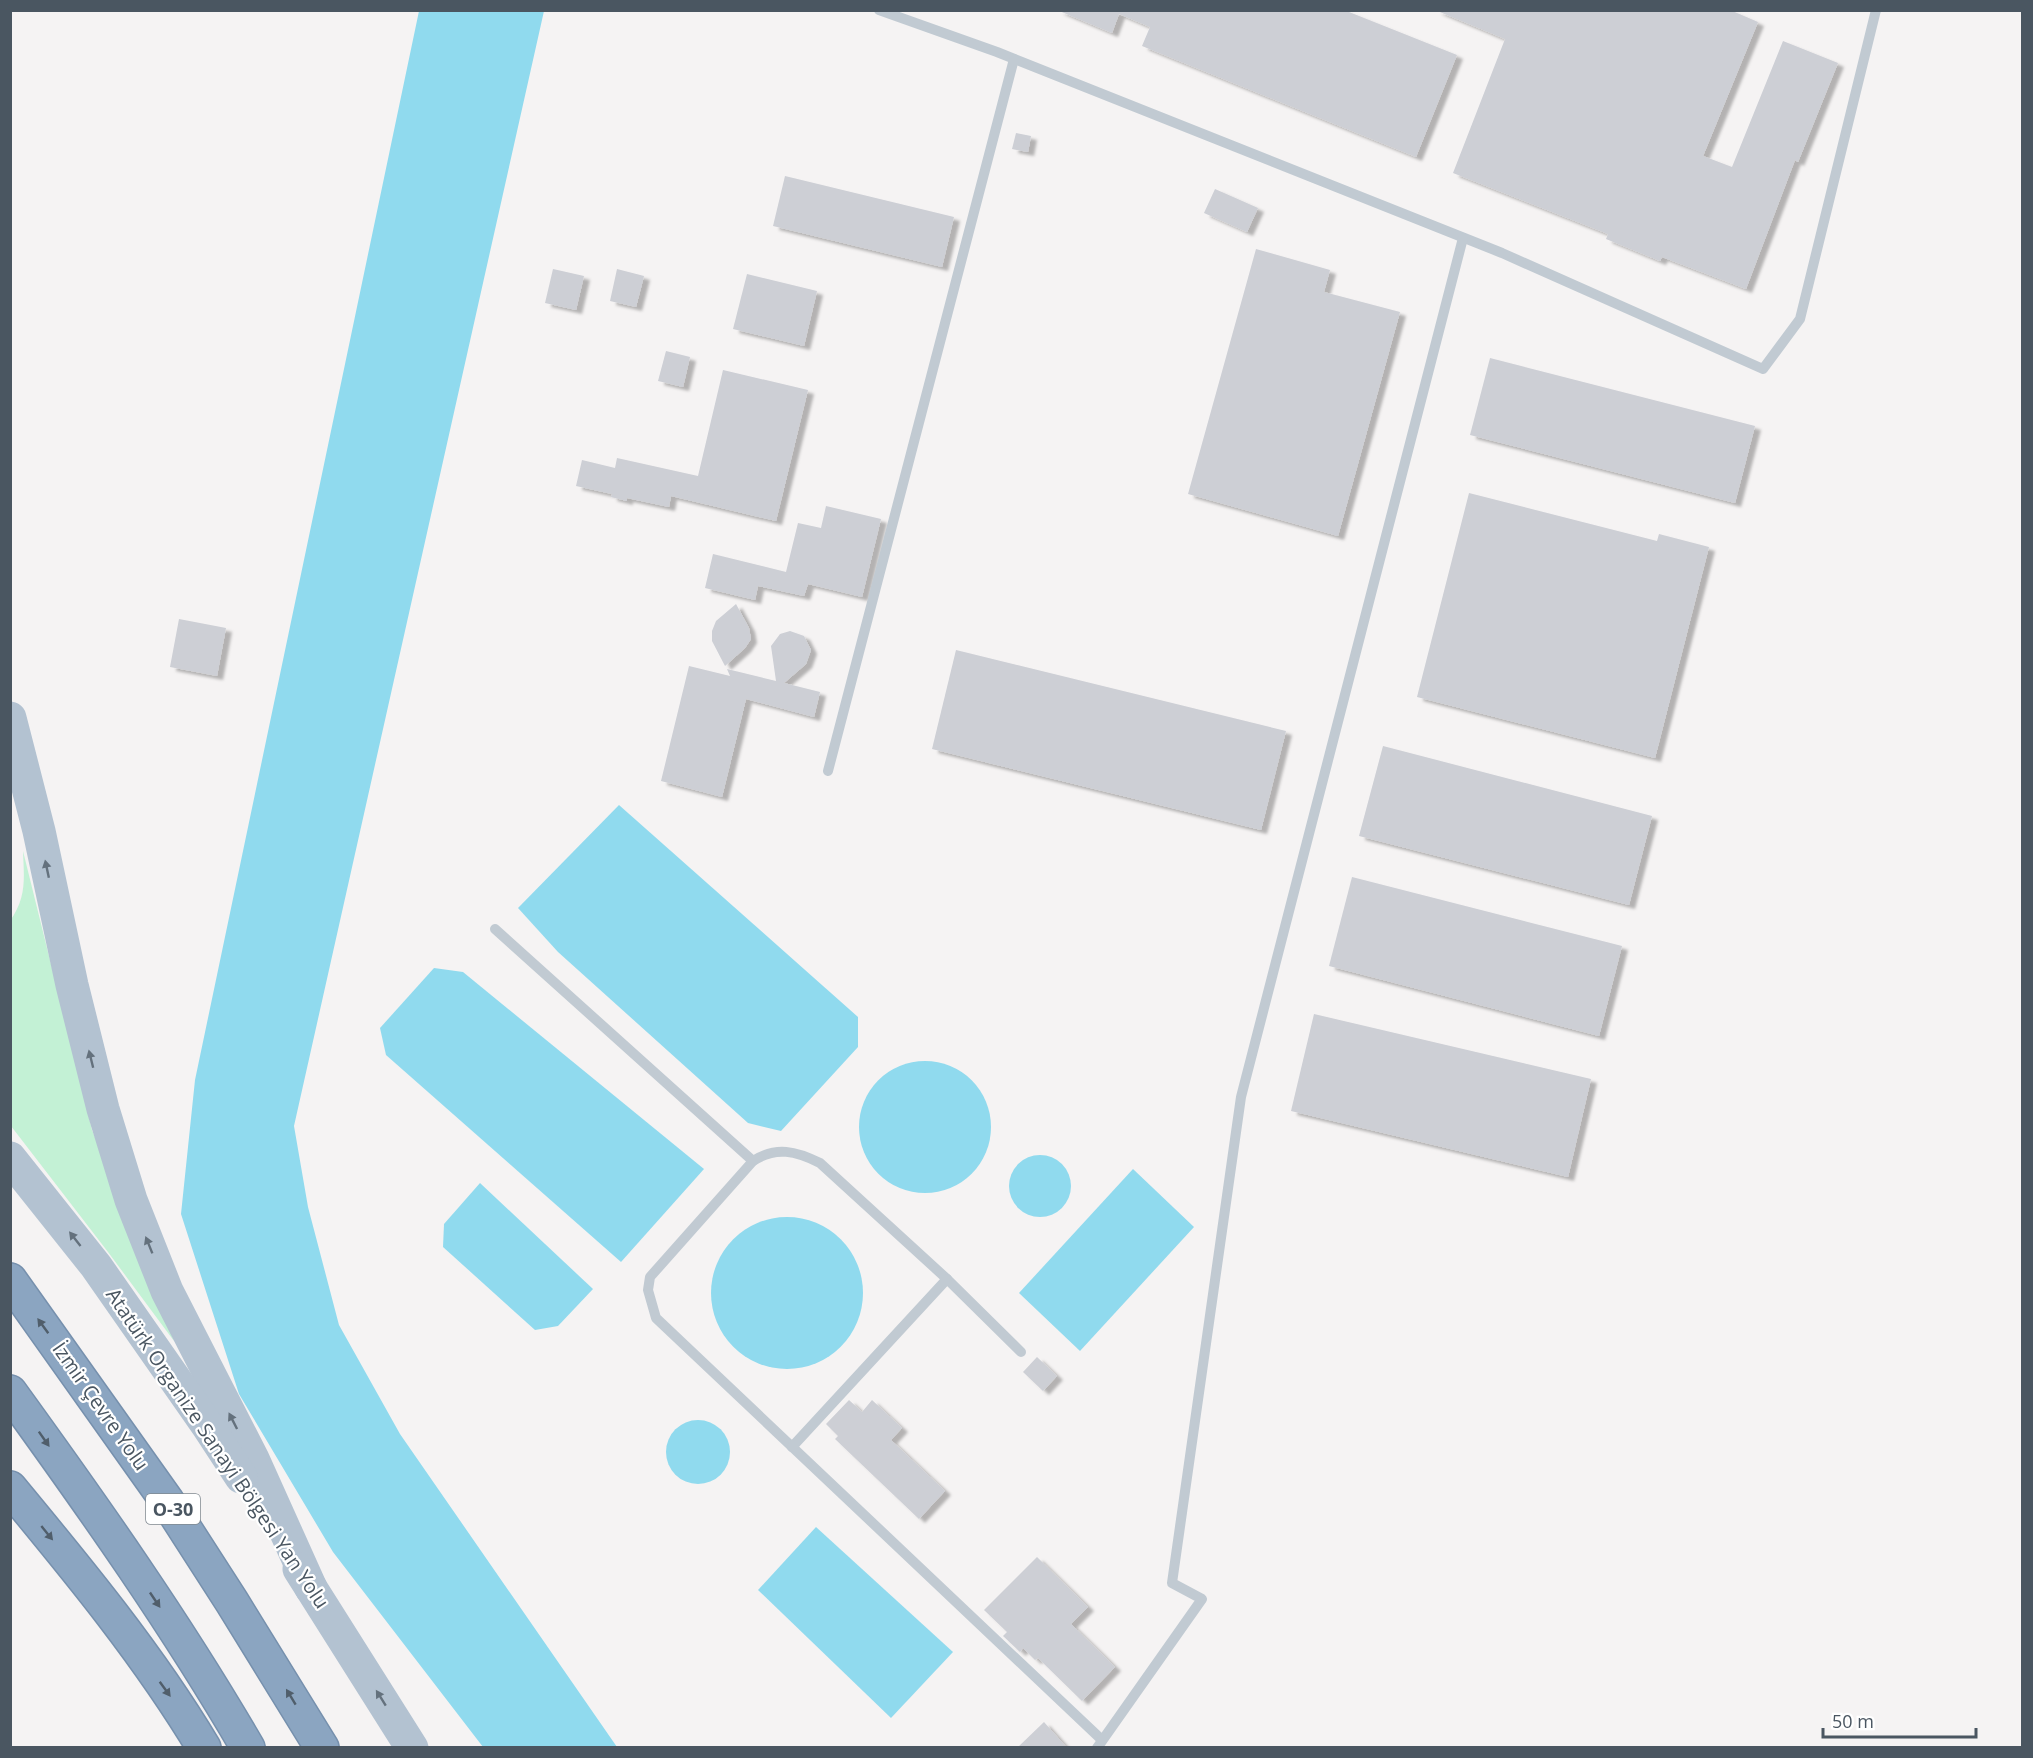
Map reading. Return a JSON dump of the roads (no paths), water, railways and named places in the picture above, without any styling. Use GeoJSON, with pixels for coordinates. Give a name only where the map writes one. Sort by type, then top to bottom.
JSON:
{"type":"FeatureCollection","features":[{"type":"Feature","properties":{"kind":"highway","name":"İzmir Çevre Yolu"},"geometry":{"type":"LineString","coordinates":[[10,1280],[167,1501],[322,1748]]}},
{"type":"Feature","properties":{"kind":"highway"},"geometry":{"type":"LineString","coordinates":[[10,1392],[109,1530],[249,1748]]}},
{"type":"Feature","properties":{"kind":"highway"},"geometry":{"type":"LineString","coordinates":[[10,1488],[80,1573],[184,1714],[204,1748]]}},
{"type":"Feature","properties":{"kind":"main road"},"geometry":{"type":"LineString","coordinates":[[10,718],[39,831],[72,985],[97,1086],[131,1200],[167,1291],[253,1459],[311,1588]]}},
{"type":"Feature","properties":{"kind":"main road","name":"Atatürk Organize Sanayi Bölgesi Yan Yolu"},"geometry":{"type":"LineString","coordinates":[[10,1158],[96,1266],[181,1387],[412,1748]]}},
{"type":"Feature","properties":{"kind":"lane"},"geometry":{"type":"LineString","coordinates":[[879,10],[1014,59],[1463,238],[1763,369],[1800,319],[1876,10]]}},
{"type":"Feature","properties":{"kind":"lane"},"geometry":{"type":"LineString","coordinates":[[828,771],[1014,59]]}},
{"type":"Feature","properties":{"kind":"lane"},"geometry":{"type":"LineString","coordinates":[[1021,1352],[946,1279],[820,1163],[802,1154],[777,1151],[764,1154],[753,1161],[650,1277],[648,1290],[656,1318],[1100,1744],[1202,1599],[1172,1583],[1241,1097],[1463,238]]}},
{"type":"Feature","properties":{"kind":"lane"},"geometry":{"type":"LineString","coordinates":[[495,929],[753,1161]]}},
{"type":"Feature","properties":{"kind":"lane"},"geometry":{"type":"LineString","coordinates":[[792,1447],[946,1279]]}},
{"type":"Feature","properties":{"kind":"water"},"geometry":{"type":"Polygon","coordinates":[[[419,11],[544,11],[294,1126],[308,1207],[339,1325],[400,1434],[617,1747],[483,1747],[333,1552],[239,1394],[181,1214],[195,1080],[419,11]]]}},
{"type":"Feature","properties":{"kind":"water"},"geometry":{"type":"Polygon","coordinates":[[[619,805],[858,1017],[858,1047],[781,1131],[748,1123],[558,952],[518,908],[619,805]]]}},
{"type":"Feature","properties":{"kind":"water"},"geometry":{"type":"Polygon","coordinates":[[[434,968],[463,972],[704,1169],[621,1262],[386,1055],[380,1028],[434,968]]]}},
{"type":"Feature","properties":{"kind":"water"},"geometry":{"type":"Polygon","coordinates":[[[925,1061],[950,1066],[971,1081],[986,1102],[991,1127],[986,1152],[971,1173],[950,1188],[925,1193],[900,1188],[879,1173],[864,1152],[859,1127],[864,1102],[879,1081],[900,1066],[925,1061]]]}},
{"type":"Feature","properties":{"kind":"water"},"geometry":{"type":"Polygon","coordinates":[[[1040,1155],[1057,1160],[1062,1164],[1066,1169],[1071,1186],[1066,1203],[1062,1208],[1057,1212],[1040,1217],[1023,1212],[1018,1208],[1014,1203],[1009,1186],[1014,1169],[1018,1164],[1023,1160],[1040,1155]]]}},
{"type":"Feature","properties":{"kind":"water"},"geometry":{"type":"Polygon","coordinates":[[[1133,1169],[1194,1227],[1080,1351],[1019,1293],[1133,1169]]]}},
{"type":"Feature","properties":{"kind":"water"},"geometry":{"type":"Polygon","coordinates":[[[480,1183],[593,1289],[558,1326],[535,1330],[443,1247],[444,1224],[480,1183]]]}},
{"type":"Feature","properties":{"kind":"water"},"geometry":{"type":"Polygon","coordinates":[[[787,1217],[816,1223],[841,1239],[857,1264],[863,1293],[857,1322],[841,1347],[816,1363],[787,1369],[758,1363],[733,1347],[717,1322],[711,1293],[717,1264],[733,1239],[758,1223],[787,1217]]]}},
{"type":"Feature","properties":{"kind":"water"},"geometry":{"type":"Polygon","coordinates":[[[698,1420],[716,1426],[724,1434],[730,1452],[724,1470],[716,1478],[698,1484],[680,1478],[672,1470],[666,1452],[672,1434],[680,1426],[698,1420]]]}},
{"type":"Feature","properties":{"kind":"water"},"geometry":{"type":"Polygon","coordinates":[[[816,1527],[953,1652],[891,1718],[758,1590],[816,1527]]]}}]}
